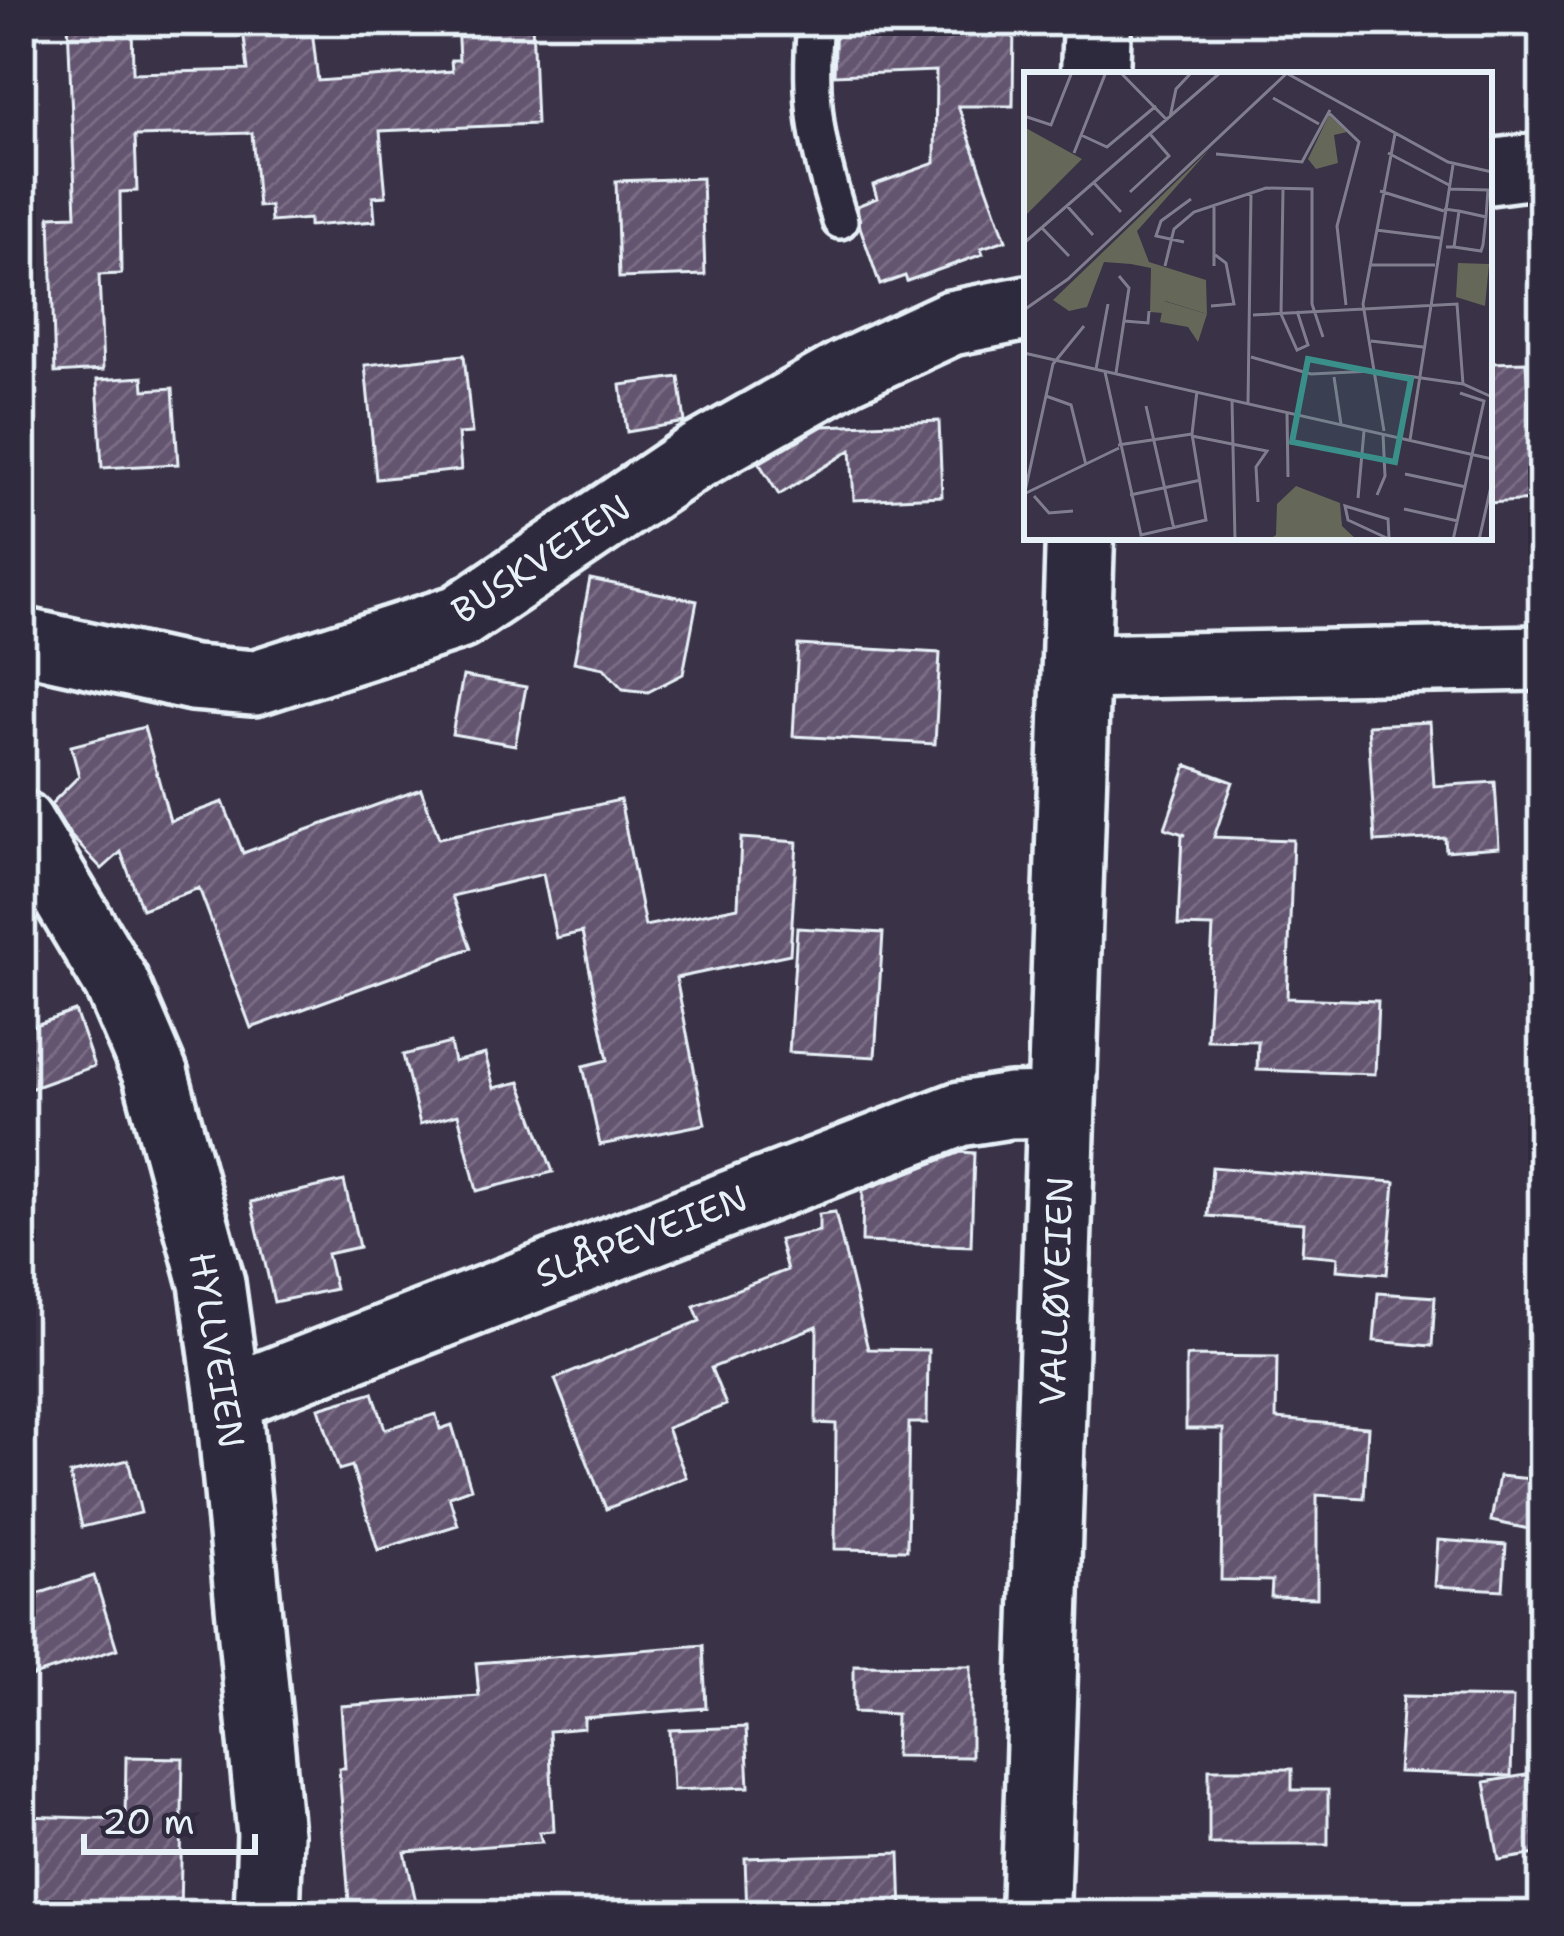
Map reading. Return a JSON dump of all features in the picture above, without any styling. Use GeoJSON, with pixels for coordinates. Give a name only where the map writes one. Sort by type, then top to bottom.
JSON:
{"type":"FeatureCollection","features":[{"type":"Feature","properties":{"kind":"main road"},"geometry":{"type":"LineString","coordinates":[[1095,72],[1097,21]]}},
{"type":"Feature","properties":{"kind":"main road","name":"VALLØVEIEN"},"geometry":{"type":"LineString","coordinates":[[1035,1915],[1080,540]]}},
{"type":"Feature","properties":{"kind":"street"},"geometry":{"type":"LineString","coordinates":[[1492,172],[1543,164]]}},
{"type":"Feature","properties":{"kind":"street","name":"BUSKVEIEN"},"geometry":{"type":"LineString","coordinates":[[21,640],[193,678],[254,683],[459,617],[692,460],[846,372],[951,323],[1024,309]]}},
{"type":"Feature","properties":{"kind":"street"},"geometry":{"type":"LineString","coordinates":[[1077,667],[1543,658]]}},
{"type":"Feature","properties":{"kind":"street","name":"HYLLVEIEN"},"geometry":{"type":"LineString","coordinates":[[21,823],[116,982],[157,1076],[212,1283],[228,1398],[269,1834],[267,1915]]}},
{"type":"Feature","properties":{"kind":"street","name":"SLÅPEVEIEN"},"geometry":{"type":"LineString","coordinates":[[228,1398],[960,1114],[1062,1105]]}},
{"type":"Feature","properties":{"kind":"lane"},"geometry":{"type":"LineString","coordinates":[[815,21],[810,78],[817,151],[840,221]]}},
{"type":"Feature","properties":{"kind":"building"},"geometry":{"type":"Polygon","coordinates":[[[68,21],[132,21],[133,73],[248,70],[242,21],[311,21],[318,81],[452,71],[451,60],[459,60],[457,21],[532,21],[536,124],[380,131],[386,196],[373,197],[375,221],[309,226],[309,219],[271,222],[270,206],[258,207],[252,133],[135,136],[137,191],[120,192],[121,274],[99,275],[103,370],[55,373],[50,216],[76,215],[68,21]]]}},
{"type":"Feature","properties":{"kind":"building"},"geometry":{"type":"Polygon","coordinates":[[[836,21],[1014,21],[1013,106],[958,106],[1006,240],[981,248],[983,254],[907,281],[905,276],[880,285],[857,206],[877,198],[873,185],[935,163],[936,71],[834,75],[836,21]]]}},
{"type":"Feature","properties":{"kind":"building"},"geometry":{"type":"Polygon","coordinates":[[[702,178],[705,275],[619,278],[616,181],[702,178]]]}},
{"type":"Feature","properties":{"kind":"building"},"geometry":{"type":"Polygon","coordinates":[[[464,355],[472,433],[458,434],[461,470],[376,479],[365,365],[464,355]]]}},
{"type":"Feature","properties":{"kind":"building"},"geometry":{"type":"Polygon","coordinates":[[[1526,362],[1534,500],[1492,503],[1492,363],[1526,362]]]}},
{"type":"Feature","properties":{"kind":"building"},"geometry":{"type":"Polygon","coordinates":[[[143,377],[144,390],[173,388],[178,464],[102,468],[97,380],[143,377]]]}},
{"type":"Feature","properties":{"kind":"building"},"geometry":{"type":"Polygon","coordinates":[[[679,377],[685,422],[627,432],[621,385],[679,377]]]}},
{"type":"Feature","properties":{"kind":"building"},"geometry":{"type":"Polygon","coordinates":[[[939,421],[942,496],[854,500],[851,450],[779,495],[759,463],[823,426],[939,421]]]}},
{"type":"Feature","properties":{"kind":"building"},"geometry":{"type":"Polygon","coordinates":[[[590,579],[697,601],[683,674],[648,692],[623,689],[604,668],[574,662],[590,579]]]}},
{"type":"Feature","properties":{"kind":"building"},"geometry":{"type":"Polygon","coordinates":[[[798,645],[940,653],[935,744],[793,736],[798,645]]]}},
{"type":"Feature","properties":{"kind":"building"},"geometry":{"type":"Polygon","coordinates":[[[463,676],[526,687],[515,745],[452,734],[463,676]]]}},
{"type":"Feature","properties":{"kind":"building"},"geometry":{"type":"Polygon","coordinates":[[[1430,722],[1434,786],[1495,782],[1499,847],[1446,851],[1445,838],[1375,842],[1368,725],[1430,722]]]}},
{"type":"Feature","properties":{"kind":"building"},"geometry":{"type":"Polygon","coordinates":[[[144,727],[170,821],[223,802],[243,853],[421,789],[439,838],[620,800],[645,926],[738,907],[741,838],[797,842],[790,954],[676,978],[705,1124],[600,1145],[583,1066],[608,1060],[582,932],[556,938],[543,874],[452,896],[471,948],[251,1028],[199,888],[142,909],[121,852],[102,869],[70,835],[51,804],[79,776],[71,746],[144,727]]]}},
{"type":"Feature","properties":{"kind":"building"},"geometry":{"type":"Polygon","coordinates":[[[1187,765],[1233,782],[1214,837],[1293,840],[1287,998],[1378,1001],[1375,1074],[1257,1070],[1258,1041],[1207,1040],[1213,927],[1178,926],[1182,835],[1186,835],[1165,828],[1187,765]]]}},
{"type":"Feature","properties":{"kind":"building"},"geometry":{"type":"Polygon","coordinates":[[[797,928],[883,933],[875,1057],[789,1052],[797,928]]]}},
{"type":"Feature","properties":{"kind":"building"},"geometry":{"type":"Polygon","coordinates":[[[75,1011],[94,1066],[21,1092],[21,1030],[75,1011]]]}},
{"type":"Feature","properties":{"kind":"building"},"geometry":{"type":"Polygon","coordinates":[[[450,1043],[454,1062],[485,1054],[494,1088],[520,1082],[553,1172],[477,1191],[458,1114],[420,1124],[403,1055],[450,1043]]]}},
{"type":"Feature","properties":{"kind":"building"},"geometry":{"type":"Polygon","coordinates":[[[961,1152],[974,1153],[971,1246],[862,1242],[863,1190],[961,1152]]]}},
{"type":"Feature","properties":{"kind":"building"},"geometry":{"type":"Polygon","coordinates":[[[1212,1167],[1395,1182],[1387,1274],[1337,1270],[1338,1257],[1302,1254],[1304,1223],[1208,1216],[1212,1167]]]}},
{"type":"Feature","properties":{"kind":"building"},"geometry":{"type":"Polygon","coordinates":[[[344,1181],[359,1247],[327,1254],[335,1289],[274,1302],[251,1202],[344,1181]]]}},
{"type":"Feature","properties":{"kind":"building"},"geometry":{"type":"Polygon","coordinates":[[[835,1212],[868,1349],[928,1350],[927,1423],[909,1423],[907,1550],[835,1549],[836,1424],[816,1423],[817,1326],[711,1368],[726,1405],[667,1428],[686,1477],[606,1509],[555,1379],[700,1321],[694,1306],[787,1270],[779,1240],[819,1231],[819,1214],[835,1212]]]}},
{"type":"Feature","properties":{"kind":"building"},"geometry":{"type":"Polygon","coordinates":[[[1378,1293],[1435,1297],[1432,1346],[1374,1341],[1378,1293]]]}},
{"type":"Feature","properties":{"kind":"building"},"geometry":{"type":"Polygon","coordinates":[[[1186,1356],[1277,1357],[1276,1419],[1368,1427],[1364,1498],[1317,1495],[1317,1598],[1271,1597],[1272,1581],[1221,1580],[1223,1429],[1186,1429],[1186,1356]]]}},
{"type":"Feature","properties":{"kind":"building"},"geometry":{"type":"Polygon","coordinates":[[[373,1392],[385,1429],[436,1414],[440,1429],[452,1425],[471,1488],[449,1496],[458,1525],[378,1550],[352,1466],[339,1470],[319,1408],[373,1392]]]}},
{"type":"Feature","properties":{"kind":"building"},"geometry":{"type":"Polygon","coordinates":[[[128,1460],[141,1513],[82,1527],[70,1474],[128,1460]]]}},
{"type":"Feature","properties":{"kind":"building"},"geometry":{"type":"Polygon","coordinates":[[[1499,1476],[1543,1480],[1543,1532],[1491,1521],[1499,1476]]]}},
{"type":"Feature","properties":{"kind":"building"},"geometry":{"type":"Polygon","coordinates":[[[1438,1540],[1506,1545],[1503,1590],[1435,1586],[1438,1540]]]}},
{"type":"Feature","properties":{"kind":"building"},"geometry":{"type":"Polygon","coordinates":[[[94,1576],[117,1649],[21,1680],[21,1599],[94,1576]]]}},
{"type":"Feature","properties":{"kind":"building"},"geometry":{"type":"Polygon","coordinates":[[[703,1645],[706,1708],[584,1718],[584,1728],[549,1731],[554,1831],[539,1832],[542,1842],[405,1852],[419,1915],[350,1915],[339,1768],[345,1768],[341,1706],[479,1696],[476,1663],[703,1645]]]}},
{"type":"Feature","properties":{"kind":"building"},"geometry":{"type":"Polygon","coordinates":[[[854,1665],[971,1666],[971,1757],[895,1756],[896,1714],[854,1712],[854,1665]]]}},
{"type":"Feature","properties":{"kind":"building"},"geometry":{"type":"Polygon","coordinates":[[[1403,1696],[1513,1698],[1511,1776],[1398,1772],[1403,1696]]]}},
{"type":"Feature","properties":{"kind":"building"},"geometry":{"type":"Polygon","coordinates":[[[746,1727],[749,1787],[673,1790],[670,1730],[746,1727]]]}},
{"type":"Feature","properties":{"kind":"building"},"geometry":{"type":"Polygon","coordinates":[[[126,1757],[183,1758],[180,1915],[21,1915],[21,1816],[125,1819],[126,1757]]]}},
{"type":"Feature","properties":{"kind":"building"},"geometry":{"type":"Polygon","coordinates":[[[1209,1769],[1292,1769],[1292,1790],[1328,1790],[1328,1844],[1209,1844],[1209,1769]]]}},
{"type":"Feature","properties":{"kind":"building"},"geometry":{"type":"Polygon","coordinates":[[[1543,1772],[1543,1853],[1499,1860],[1485,1782],[1543,1772]]]}},
{"type":"Feature","properties":{"kind":"building"},"geometry":{"type":"Polygon","coordinates":[[[900,1853],[902,1915],[747,1915],[745,1858],[900,1853]]]}}]}
